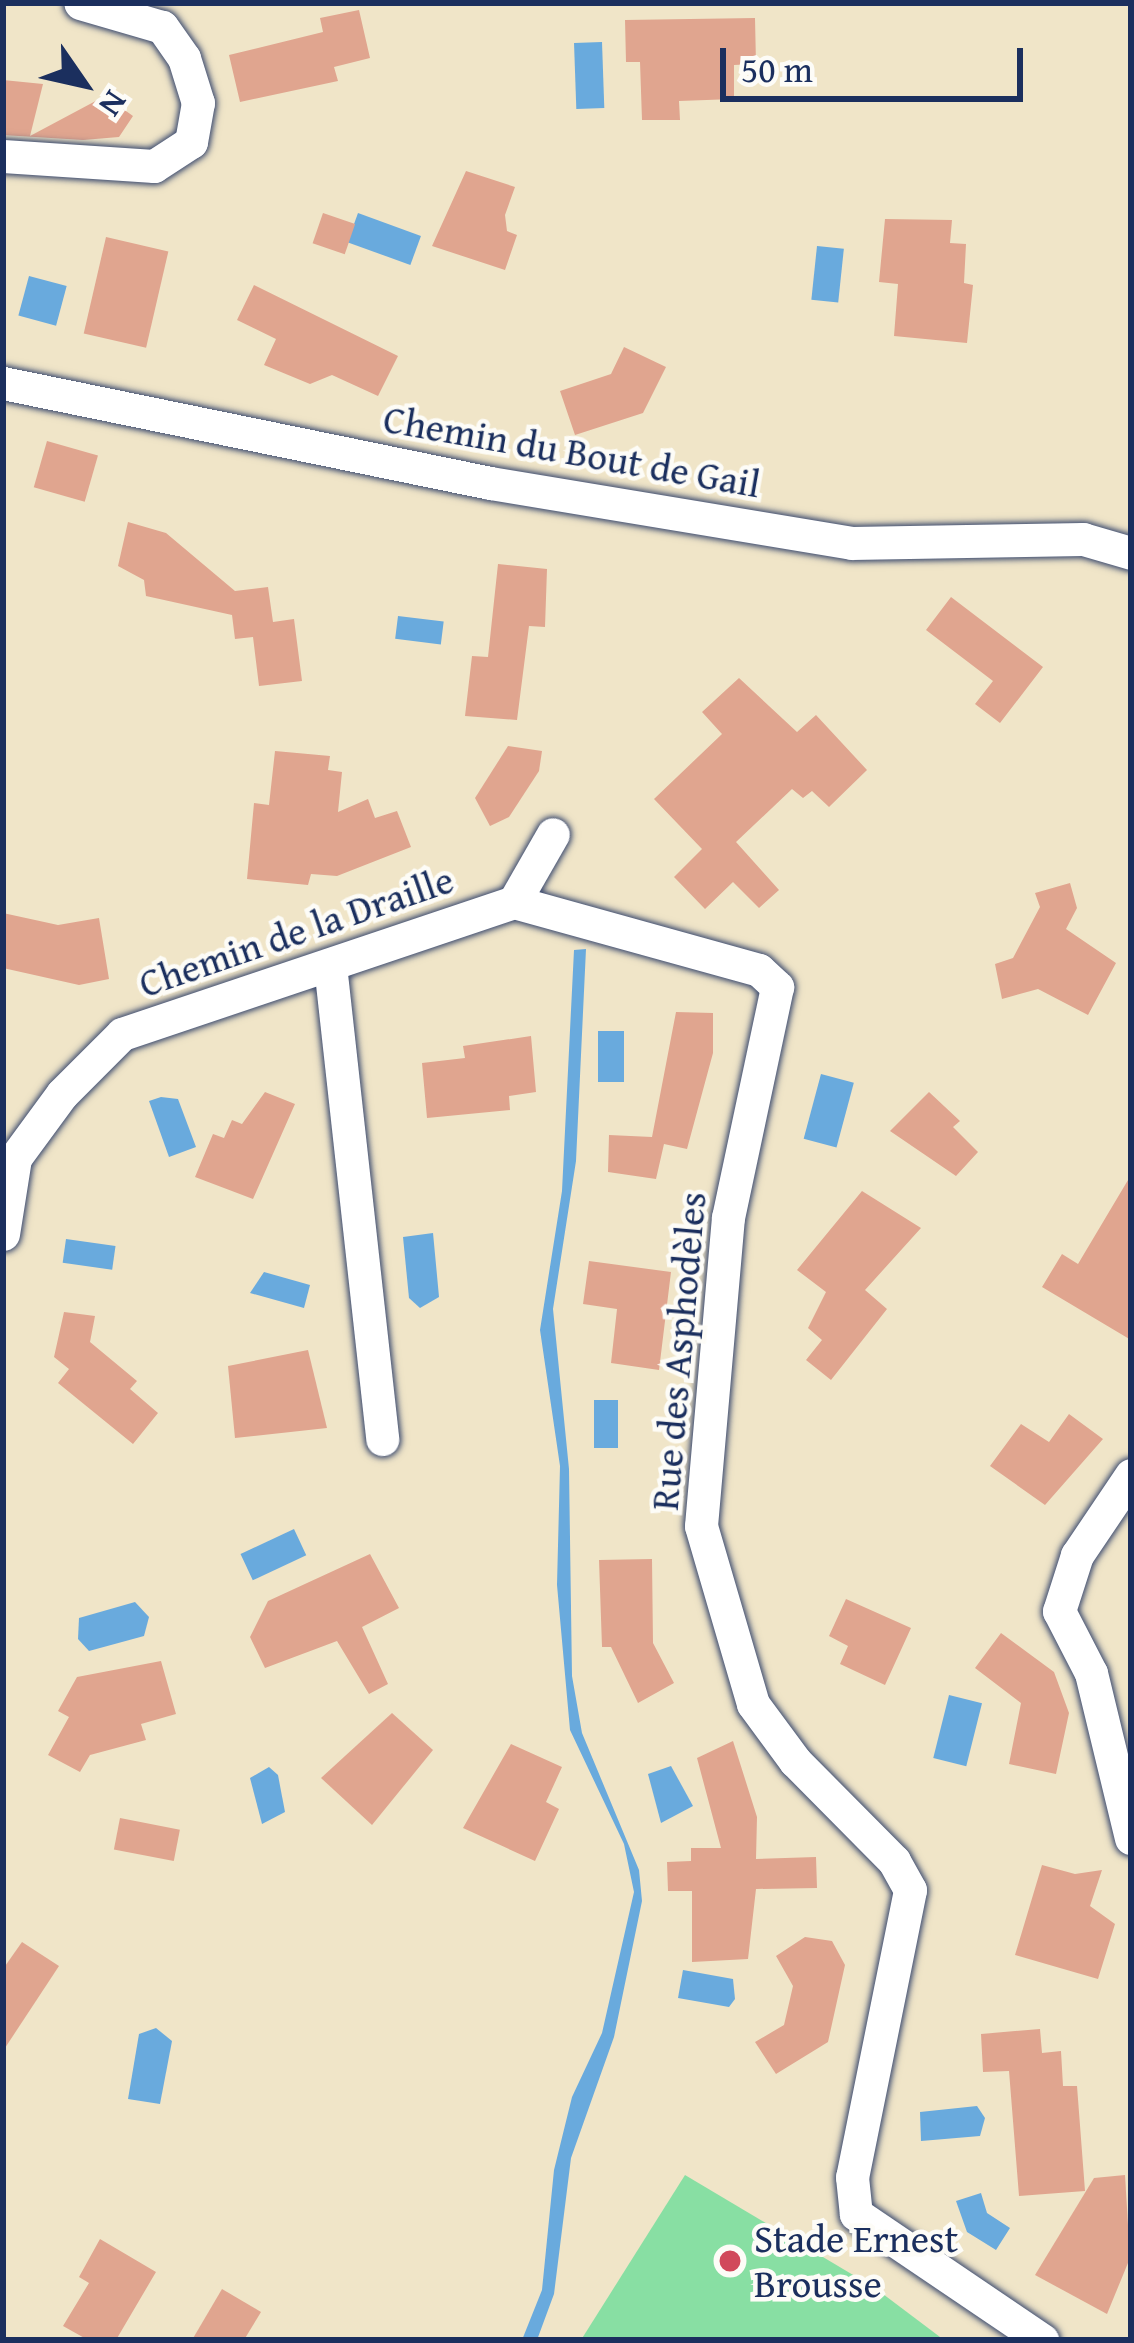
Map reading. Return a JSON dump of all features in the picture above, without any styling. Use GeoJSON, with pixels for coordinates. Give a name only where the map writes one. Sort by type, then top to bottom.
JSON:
{"type":"FeatureCollection","features":[{"type":"Feature","properties":{"kind":"street"},"geometry":{"type":"LineString","coordinates":[[3,155],[154,166],[191,142],[198,103],[184,58],[162,27],[80,3]]}},
{"type":"Feature","properties":{"kind":"street","name":"Chemin du Bout de Gail"},"geometry":{"type":"LineString","coordinates":[[3,383],[490,483],[850,543],[1083,539],[1131,553]]}},
{"type":"Feature","properties":{"kind":"street","name":"Chemin de la Draille"},"geometry":{"type":"LineString","coordinates":[[3,1234],[15,1157],[62,1094],[122,1034],[514,902],[553,834]]}},
{"type":"Feature","properties":{"kind":"street","name":"Rue des Asphodèles"},"geometry":{"type":"LineString","coordinates":[[514,902],[759,970],[777,988],[728,1216],[700,1526],[753,1704],[794,1761],[894,1861],[910,1890],[852,2177],[856,2214],[1042,2340]]}},
{"type":"Feature","properties":{"kind":"street"},"geometry":{"type":"LineString","coordinates":[[330,965],[382,1439]]}},
{"type":"Feature","properties":{"kind":"street"},"geometry":{"type":"LineString","coordinates":[[1131,1474],[1077,1555],[1060,1611],[1091,1673],[1131,1838]]}},
{"type":"Feature","properties":{"kind":"green space","name":"Stade Ernest Brousse"},"geometry":{"type":"Polygon","coordinates":[[[685,2175],[875,2288],[944,2340],[581,2340],[685,2175]]]}},
{"type":"Feature","properties":{"kind":"water"},"geometry":{"type":"Polygon","coordinates":[[[602,42],[604,108],[576,109],[574,43],[602,42]]]}},
{"type":"Feature","properties":{"kind":"water"},"geometry":{"type":"Polygon","coordinates":[[[358,213],[421,236],[410,265],[347,242],[358,213]]]}},
{"type":"Feature","properties":{"kind":"water"},"geometry":{"type":"Polygon","coordinates":[[[817,246],[844,249],[838,303],[811,300],[817,246]]]}},
{"type":"Feature","properties":{"kind":"water"},"geometry":{"type":"Polygon","coordinates":[[[29,276],[67,286],[56,326],[18,316],[29,276]]]}},
{"type":"Feature","properties":{"kind":"water"},"geometry":{"type":"Polygon","coordinates":[[[398,616],[444,622],[441,644],[395,639],[398,616]]]}},
{"type":"Feature","properties":{"kind":"water"},"geometry":{"type":"Polygon","coordinates":[[[586,949],[576,1161],[553,1309],[569,1469],[572,1676],[582,1733],[639,1870],[642,1901],[614,2037],[571,2158],[554,2294],[537,2340],[522,2340],[542,2290],[554,2170],[572,2097],[602,2033],[634,1892],[624,1844],[570,1730],[557,1585],[560,1466],[540,1330],[562,1191],[574,950],[586,949]]]}},
{"type":"Feature","properties":{"kind":"water"},"geometry":{"type":"Polygon","coordinates":[[[598,1031],[624,1031],[624,1082],[598,1082],[598,1031]]]}},
{"type":"Feature","properties":{"kind":"water"},"geometry":{"type":"Polygon","coordinates":[[[821,1074],[854,1083],[837,1148],[804,1139],[821,1074]]]}},
{"type":"Feature","properties":{"kind":"water"},"geometry":{"type":"Polygon","coordinates":[[[178,1099],[196,1147],[169,1157],[149,1101],[178,1099]]]}},
{"type":"Feature","properties":{"kind":"water"},"geometry":{"type":"Polygon","coordinates":[[[433,1233],[439,1297],[420,1308],[409,1298],[403,1237],[433,1233]]]}},
{"type":"Feature","properties":{"kind":"water"},"geometry":{"type":"Polygon","coordinates":[[[66,1239],[116,1246],[112,1270],[63,1263],[66,1239]]]}},
{"type":"Feature","properties":{"kind":"water"},"geometry":{"type":"Polygon","coordinates":[[[264,1272],[310,1285],[304,1308],[250,1293],[264,1272]]]}},
{"type":"Feature","properties":{"kind":"water"},"geometry":{"type":"Polygon","coordinates":[[[594,1400],[618,1400],[618,1448],[594,1448],[594,1400]]]}},
{"type":"Feature","properties":{"kind":"water"},"geometry":{"type":"Polygon","coordinates":[[[294,1529],[306,1555],[253,1580],[241,1554],[294,1529]]]}},
{"type":"Feature","properties":{"kind":"water"},"geometry":{"type":"Polygon","coordinates":[[[135,1602],[149,1617],[144,1636],[89,1651],[78,1639],[79,1618],[135,1602]]]}},
{"type":"Feature","properties":{"kind":"water"},"geometry":{"type":"Polygon","coordinates":[[[949,1695],[982,1703],[966,1766],[933,1758],[949,1695]]]}},
{"type":"Feature","properties":{"kind":"water"},"geometry":{"type":"Polygon","coordinates":[[[671,1766],[693,1806],[661,1823],[648,1774],[671,1766]]]}},
{"type":"Feature","properties":{"kind":"water"},"geometry":{"type":"Polygon","coordinates":[[[269,1767],[278,1775],[285,1812],[262,1824],[250,1778],[269,1767]]]}},
{"type":"Feature","properties":{"kind":"water"},"geometry":{"type":"Polygon","coordinates":[[[683,1970],[733,1979],[735,1999],[729,2007],[678,1998],[683,1970]]]}},
{"type":"Feature","properties":{"kind":"water"},"geometry":{"type":"Polygon","coordinates":[[[156,2028],[172,2041],[160,2104],[128,2099],[139,2034],[156,2028]]]}},
{"type":"Feature","properties":{"kind":"water"},"geometry":{"type":"Polygon","coordinates":[[[977,2106],[985,2118],[980,2136],[921,2141],[920,2112],[977,2106]]]}},
{"type":"Feature","properties":{"kind":"water"},"geometry":{"type":"Polygon","coordinates":[[[981,2193],[987,2213],[1010,2228],[996,2250],[967,2232],[956,2201],[981,2193]]]}},
{"type":"Feature","properties":{"kind":"building"},"geometry":{"type":"Polygon","coordinates":[[[359,10],[370,58],[334,67],[338,81],[240,102],[229,55],[323,32],[320,18],[359,10]]]}},
{"type":"Feature","properties":{"kind":"building"},"geometry":{"type":"Polygon","coordinates":[[[755,18],[756,64],[734,65],[734,99],[679,101],[680,120],[642,120],[640,62],[626,62],[625,20],[755,18]]]}},
{"type":"Feature","properties":{"kind":"building"},"geometry":{"type":"Polygon","coordinates":[[[3,80],[43,84],[30,136],[105,96],[133,116],[119,137],[83,140],[3,135],[3,80]]]}},
{"type":"Feature","properties":{"kind":"building"},"geometry":{"type":"Polygon","coordinates":[[[466,171],[515,187],[505,215],[507,231],[517,235],[505,270],[432,246],[466,171]]]}},
{"type":"Feature","properties":{"kind":"building"},"geometry":{"type":"Polygon","coordinates":[[[323,213],[355,224],[345,254],[313,243],[323,213]]]}},
{"type":"Feature","properties":{"kind":"building"},"geometry":{"type":"Polygon","coordinates":[[[885,219],[952,220],[950,243],[966,244],[964,283],[973,285],[967,343],[894,336],[898,284],[879,282],[885,219]]]}},
{"type":"Feature","properties":{"kind":"building"},"geometry":{"type":"Polygon","coordinates":[[[106,237],[168,251],[146,348],[84,333],[106,237]]]}},
{"type":"Feature","properties":{"kind":"building"},"geometry":{"type":"Polygon","coordinates":[[[254,285],[398,356],[378,396],[332,375],[310,384],[264,365],[276,339],[237,320],[254,285]]]}},
{"type":"Feature","properties":{"kind":"building"},"geometry":{"type":"Polygon","coordinates":[[[624,347],[666,367],[643,413],[575,435],[560,391],[611,374],[624,347]]]}},
{"type":"Feature","properties":{"kind":"building"},"geometry":{"type":"Polygon","coordinates":[[[47,441],[98,456],[85,502],[34,487],[47,441]]]}},
{"type":"Feature","properties":{"kind":"building"},"geometry":{"type":"Polygon","coordinates":[[[128,522],[166,533],[235,591],[268,587],[273,622],[294,619],[302,681],[259,686],[253,637],[235,639],[232,615],[146,596],[144,580],[118,566],[128,522]]]}},
{"type":"Feature","properties":{"kind":"building"},"geometry":{"type":"Polygon","coordinates":[[[498,564],[547,569],[545,627],[529,626],[517,720],[465,716],[472,656],[488,657],[498,564]]]}},
{"type":"Feature","properties":{"kind":"building"},"geometry":{"type":"Polygon","coordinates":[[[951,597],[1043,667],[1000,723],[975,704],[993,681],[926,630],[951,597]]]}},
{"type":"Feature","properties":{"kind":"building"},"geometry":{"type":"Polygon","coordinates":[[[739,678],[797,732],[816,715],[867,770],[829,807],[812,791],[803,798],[792,789],[736,842],[779,890],[759,908],[733,882],[705,909],[674,877],[702,849],[654,799],[722,734],[702,712],[739,678]]]}},
{"type":"Feature","properties":{"kind":"building"},"geometry":{"type":"Polygon","coordinates":[[[508,746],[542,751],[539,771],[509,817],[490,826],[475,798],[508,746]]]}},
{"type":"Feature","properties":{"kind":"building"},"geometry":{"type":"Polygon","coordinates":[[[275,751],[330,756],[328,770],[342,772],[338,812],[368,799],[375,818],[397,811],[411,847],[337,876],[311,874],[308,885],[247,879],[254,803],[269,805],[275,751]]]}},
{"type":"Feature","properties":{"kind":"building"},"geometry":{"type":"Polygon","coordinates":[[[1070,883],[1077,908],[1066,929],[1116,963],[1088,1015],[1038,989],[1002,999],[995,964],[1013,958],[1040,907],[1035,893],[1070,883]]]}},
{"type":"Feature","properties":{"kind":"building"},"geometry":{"type":"Polygon","coordinates":[[[3,913],[58,925],[99,918],[109,979],[79,985],[3,968],[3,913]]]}},
{"type":"Feature","properties":{"kind":"building"},"geometry":{"type":"Polygon","coordinates":[[[676,1012],[713,1013],[713,1053],[687,1149],[664,1144],[656,1179],[608,1172],[609,1135],[652,1137],[676,1012]]]}},
{"type":"Feature","properties":{"kind":"building"},"geometry":{"type":"Polygon","coordinates":[[[531,1036],[536,1092],[509,1096],[510,1110],[427,1118],[422,1063],[465,1058],[463,1046],[531,1036]]]}},
{"type":"Feature","properties":{"kind":"building"},"geometry":{"type":"Polygon","coordinates":[[[265,1092],[295,1104],[253,1199],[195,1177],[213,1134],[224,1138],[232,1120],[242,1124],[265,1092]]]}},
{"type":"Feature","properties":{"kind":"building"},"geometry":{"type":"Polygon","coordinates":[[[929,1092],[960,1121],[953,1127],[978,1152],[956,1176],[890,1131],[929,1092]]]}},
{"type":"Feature","properties":{"kind":"building"},"geometry":{"type":"Polygon","coordinates":[[[1131,1175],[1131,1340],[1042,1287],[1062,1254],[1078,1264],[1131,1175]]]}},
{"type":"Feature","properties":{"kind":"building"},"geometry":{"type":"Polygon","coordinates":[[[862,1191],[921,1228],[865,1290],[887,1309],[831,1380],[806,1360],[822,1340],[808,1328],[826,1292],[797,1270],[862,1191]]]}},
{"type":"Feature","properties":{"kind":"building"},"geometry":{"type":"Polygon","coordinates":[[[589,1261],[671,1272],[659,1370],[611,1363],[617,1309],[583,1304],[589,1261]]]}},
{"type":"Feature","properties":{"kind":"building"},"geometry":{"type":"Polygon","coordinates":[[[64,1312],[95,1316],[90,1342],[137,1381],[130,1389],[158,1413],[133,1444],[58,1383],[69,1369],[54,1357],[64,1312]]]}},
{"type":"Feature","properties":{"kind":"building"},"geometry":{"type":"Polygon","coordinates":[[[308,1350],[327,1428],[235,1438],[228,1366],[308,1350]]]}},
{"type":"Feature","properties":{"kind":"building"},"geometry":{"type":"Polygon","coordinates":[[[1069,1414],[1103,1439],[1045,1505],[990,1466],[1021,1424],[1049,1442],[1069,1414]]]}},
{"type":"Feature","properties":{"kind":"building"},"geometry":{"type":"Polygon","coordinates":[[[370,1554],[399,1608],[362,1627],[388,1684],[369,1694],[337,1641],[265,1668],[250,1637],[268,1601],[370,1554]]]}},
{"type":"Feature","properties":{"kind":"building"},"geometry":{"type":"Polygon","coordinates":[[[652,1559],[653,1643],[674,1683],[638,1703],[611,1647],[602,1647],[599,1560],[652,1559]]]}},
{"type":"Feature","properties":{"kind":"building"},"geometry":{"type":"Polygon","coordinates":[[[846,1599],[911,1628],[885,1685],[840,1664],[848,1646],[829,1636],[846,1599]]]}},
{"type":"Feature","properties":{"kind":"building"},"geometry":{"type":"Polygon","coordinates":[[[1001,1633],[1054,1672],[1069,1713],[1056,1774],[1009,1764],[1021,1703],[975,1668],[1001,1633]]]}},
{"type":"Feature","properties":{"kind":"building"},"geometry":{"type":"Polygon","coordinates":[[[161,1661],[176,1714],[141,1724],[146,1740],[90,1755],[80,1772],[48,1755],[69,1717],[58,1711],[77,1677],[161,1661]]]}},
{"type":"Feature","properties":{"kind":"building"},"geometry":{"type":"Polygon","coordinates":[[[392,1713],[433,1750],[372,1825],[321,1778],[392,1713]]]}},
{"type":"Feature","properties":{"kind":"building"},"geometry":{"type":"Polygon","coordinates":[[[733,1741],[757,1817],[756,1859],[816,1857],[817,1888],[756,1889],[748,1959],[692,1962],[692,1891],[668,1891],[667,1862],[691,1861],[691,1848],[721,1848],[697,1758],[733,1741]]]}},
{"type":"Feature","properties":{"kind":"building"},"geometry":{"type":"Polygon","coordinates":[[[511,1744],[562,1767],[546,1802],[559,1809],[535,1861],[463,1828],[511,1744]]]}},
{"type":"Feature","properties":{"kind":"building"},"geometry":{"type":"Polygon","coordinates":[[[120,1818],[180,1830],[174,1861],[114,1849],[120,1818]]]}},
{"type":"Feature","properties":{"kind":"building"},"geometry":{"type":"Polygon","coordinates":[[[1042,1865],[1075,1874],[1102,1870],[1090,1906],[1115,1924],[1098,1979],[1015,1955],[1042,1865]]]}},
{"type":"Feature","properties":{"kind":"building"},"geometry":{"type":"Polygon","coordinates":[[[805,1937],[832,1941],[845,1965],[828,2042],[776,2074],[755,2042],[784,2025],[793,1986],[776,1956],[805,1937]]]}},
{"type":"Feature","properties":{"kind":"building"},"geometry":{"type":"Polygon","coordinates":[[[22,1942],[59,1966],[3,2051],[3,1969],[22,1942]]]}},
{"type":"Feature","properties":{"kind":"building"},"geometry":{"type":"Polygon","coordinates":[[[1040,2029],[1042,2053],[1061,2051],[1063,2086],[1077,2086],[1085,2191],[1019,2196],[1009,2071],[983,2072],[981,2034],[1040,2029]]]}},
{"type":"Feature","properties":{"kind":"building"},"geometry":{"type":"Polygon","coordinates":[[[1125,2175],[1130,2258],[1107,2314],[1035,2275],[1094,2178],[1125,2175]]]}},
{"type":"Feature","properties":{"kind":"building"},"geometry":{"type":"Polygon","coordinates":[[[100,2239],[156,2272],[116,2340],[88,2340],[63,2326],[89,2283],[79,2277],[100,2239]]]}},
{"type":"Feature","properties":{"kind":"building"},"geometry":{"type":"Polygon","coordinates":[[[222,2289],[261,2312],[244,2340],[192,2340],[222,2289]]]}},
{"type":"Feature","properties":{"kind":"place","name":"Stade Ernest Brousse"},"geometry":{"type":"Point","coordinates":[730,2261]}}]}
